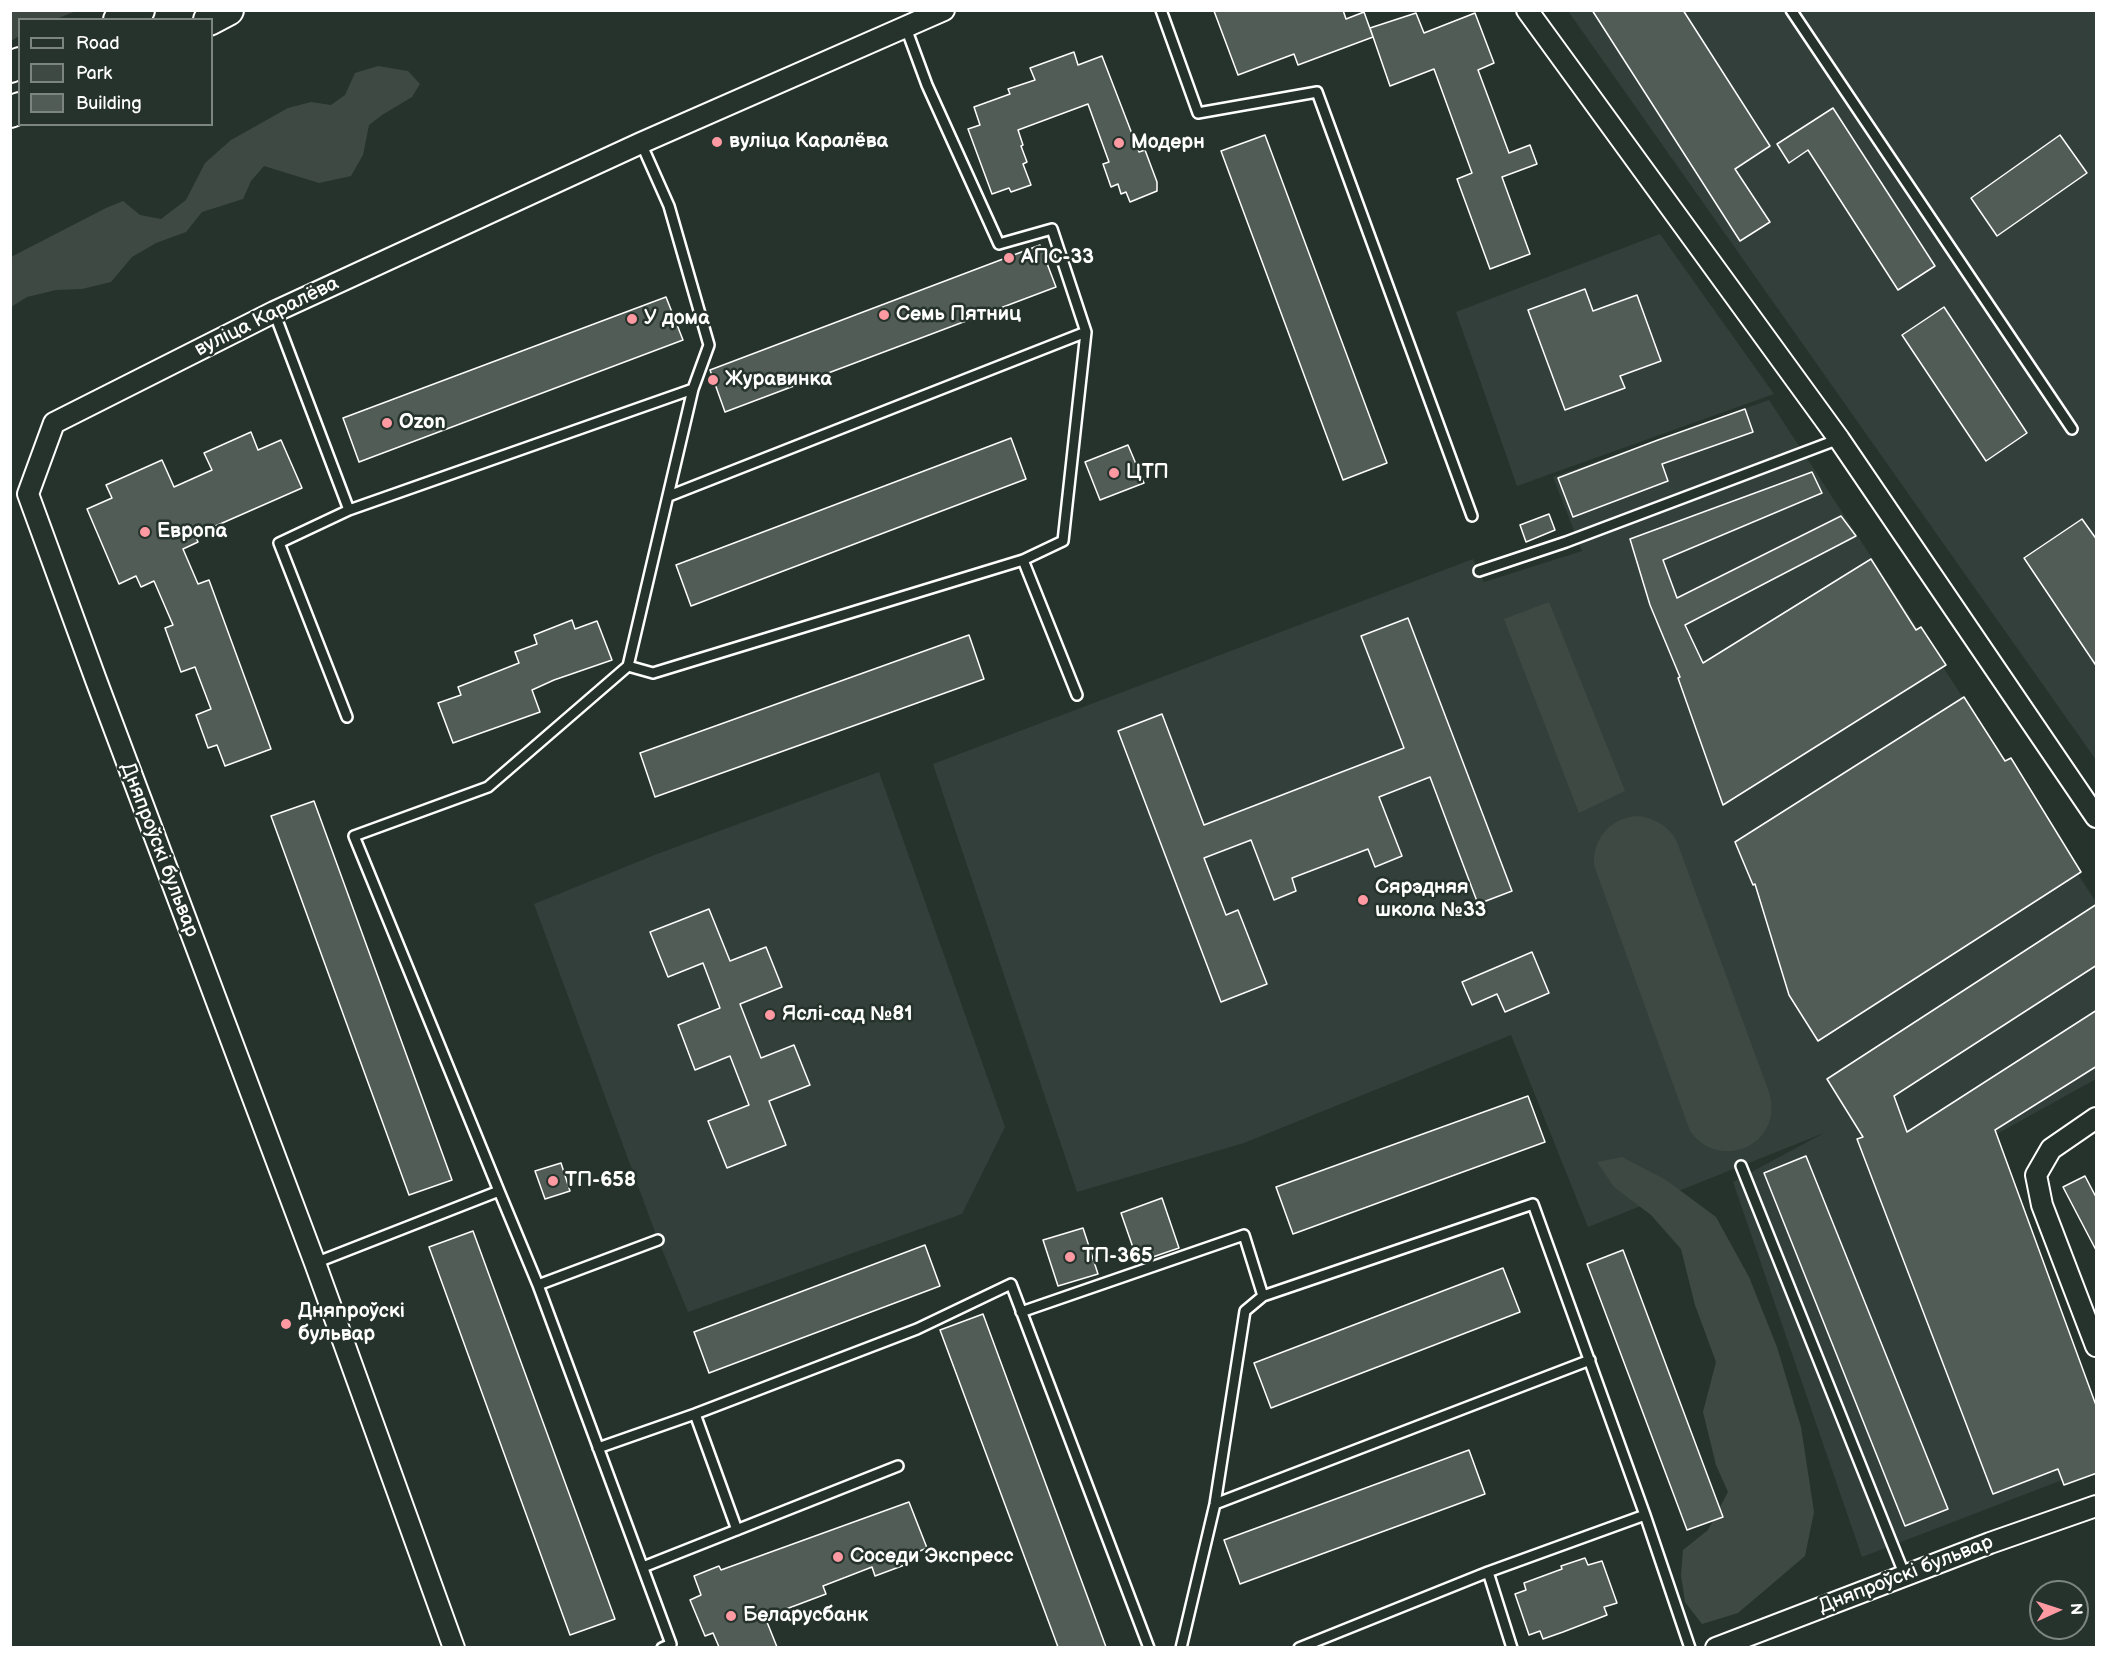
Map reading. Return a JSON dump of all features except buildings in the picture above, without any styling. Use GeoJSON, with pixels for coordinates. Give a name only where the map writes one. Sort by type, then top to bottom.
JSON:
{"type":"FeatureCollection","features":[{"type":"Feature","properties":{"kind":"main road"},"geometry":{"type":"LineString","coordinates":[[123,18],[139,10]]}},
{"type":"Feature","properties":{"kind":"main road"},"geometry":{"type":"LineString","coordinates":[[213,18],[228,10]]}},
{"type":"Feature","properties":{"kind":"street","name":"вуліца Каралёва"},"geometry":{"type":"LineString","coordinates":[[54,423],[274,312],[641,143],[944,10]]}},
{"type":"Feature","properties":{"kind":"street"},"geometry":{"type":"LineString","coordinates":[[1527,10],[1839,439],[2097,817]]}},
{"type":"Feature","properties":{"kind":"street","name":"Дняпроўскі бульвар"},"geometry":{"type":"LineString","coordinates":[[54,423],[28,494],[104,703],[315,1263],[454,1647]]}},
{"type":"Feature","properties":{"kind":"street"},"geometry":{"type":"LineString","coordinates":[[2097,1118],[2051,1149],[2036,1175],[2042,1205],[2097,1346]]}},
{"type":"Feature","properties":{"kind":"street","name":"Дняпроўскі бульвар"},"geometry":{"type":"LineString","coordinates":[[1716,1647],[1990,1543],[2097,1506]]}},
{"type":"Feature","properties":{"kind":"lane"},"geometry":{"type":"LineString","coordinates":[[1161,10],[1198,113],[1317,92],[1472,516]]}},
{"type":"Feature","properties":{"kind":"lane"},"geometry":{"type":"LineString","coordinates":[[1791,10],[2072,429]]}},
{"type":"Feature","properties":{"kind":"lane"},"geometry":{"type":"LineString","coordinates":[[628,666],[653,673],[1023,560],[1063,541],[1086,332],[1052,229],[999,244],[927,85],[906,28]]}},
{"type":"Feature","properties":{"kind":"lane"},"geometry":{"type":"LineString","coordinates":[[641,143],[669,206],[709,345],[693,389],[628,666],[488,787],[354,836],[538,1285],[643,1568],[668,1646]]}},
{"type":"Feature","properties":{"kind":"lane"},"geometry":{"type":"LineString","coordinates":[[274,312],[349,510]]}},
{"type":"Feature","properties":{"kind":"lane"},"geometry":{"type":"LineString","coordinates":[[669,495],[1086,332]]}},
{"type":"Feature","properties":{"kind":"lane"},"geometry":{"type":"LineString","coordinates":[[347,717],[279,543],[349,510],[693,389]]}},
{"type":"Feature","properties":{"kind":"lane"},"geometry":{"type":"LineString","coordinates":[[1479,570],[1566,542],[1839,439]]}},
{"type":"Feature","properties":{"kind":"lane"},"geometry":{"type":"LineString","coordinates":[[1023,560],[1077,695]]}},
{"type":"Feature","properties":{"kind":"lane"},"geometry":{"type":"LineString","coordinates":[[1741,1166],[1905,1576]]}},
{"type":"Feature","properties":{"kind":"lane"},"geometry":{"type":"LineString","coordinates":[[315,1263],[499,1191]]}},
{"type":"Feature","properties":{"kind":"lane"},"geometry":{"type":"LineString","coordinates":[[1182,1647],[1215,1504],[1245,1311],[1263,1296],[1533,1204],[1690,1647]]}},
{"type":"Feature","properties":{"kind":"lane"},"geometry":{"type":"LineString","coordinates":[[1021,1312],[1244,1235],[1263,1296]]}},
{"type":"Feature","properties":{"kind":"lane"},"geometry":{"type":"LineString","coordinates":[[538,1285],[658,1240]]}},
{"type":"Feature","properties":{"kind":"lane"},"geometry":{"type":"LineString","coordinates":[[598,1448],[695,1414],[917,1329],[1011,1284],[1149,1647]]}},
{"type":"Feature","properties":{"kind":"lane"},"geometry":{"type":"LineString","coordinates":[[1215,1504],[1590,1360]]}},
{"type":"Feature","properties":{"kind":"lane"},"geometry":{"type":"LineString","coordinates":[[695,1414],[737,1530]]}},
{"type":"Feature","properties":{"kind":"lane"},"geometry":{"type":"LineString","coordinates":[[643,1568],[898,1466]]}},
{"type":"Feature","properties":{"kind":"lane"},"geometry":{"type":"LineString","coordinates":[[1299,1647],[1488,1572],[1645,1515]]}},
{"type":"Feature","properties":{"kind":"lane"},"geometry":{"type":"LineString","coordinates":[[1488,1572],[1512,1647]]}},
{"type":"Feature","properties":{"kind":"shaded area"},"geometry":{"type":"Polygon","coordinates":[[[1568,11],[2096,11],[2096,760],[1568,11]]]}},
{"type":"Feature","properties":{"kind":"shaded area"},"geometry":{"type":"Polygon","coordinates":[[[1660,234],[1774,394],[1517,486],[1456,312],[1660,234]]]}},
{"type":"Feature","properties":{"kind":"shaded area"},"geometry":{"type":"Polygon","coordinates":[[[1769,400],[2096,902],[2096,1079],[1986,1140],[2096,1467],[1862,1557],[1733,1182],[1824,1133],[1588,1227],[1511,1035],[1244,1143],[1077,1192],[933,764],[1473,559],[1484,582],[1582,551],[1553,477],[1769,400]]]}},
{"type":"Feature","properties":{"kind":"shaded area","name":"Яслі-сад №81"},"geometry":{"type":"Polygon","coordinates":[[[879,772],[1005,1127],[962,1214],[688,1312],[658,1240],[534,904],[657,854],[879,772]]]}},
{"type":"Feature","properties":{"kind":"green space"},"geometry":{"type":"Polygon","coordinates":[[[11,10],[76,11],[58,18],[18,18],[18,37],[11,41],[11,10]]]}},
{"type":"Feature","properties":{"kind":"green space"},"geometry":{"type":"Polygon","coordinates":[[[378,66],[408,71],[420,84],[412,97],[369,125],[363,155],[351,176],[319,183],[264,166],[251,181],[243,199],[202,212],[186,232],[156,243],[132,257],[111,282],[27,297],[11,307],[11,257],[123,201],[140,215],[161,219],[186,200],[205,163],[231,140],[288,108],[311,102],[331,105],[345,95],[355,73],[378,66]]]}},
{"type":"Feature","properties":{"kind":"green space"},"geometry":{"type":"Polygon","coordinates":[[[1549,602],[1625,791],[1579,813],[1504,619],[1549,602]]]}},
{"type":"Feature","properties":{"kind":"green space"},"geometry":{"type":"Polygon","coordinates":[[[1638,816],[1661,824],[1670,831],[1677,842],[1770,1095],[1771,1113],[1767,1128],[1758,1140],[1745,1148],[1731,1151],[1716,1150],[1702,1143],[1690,1131],[1594,865],[1594,855],[1605,831],[1619,821],[1638,816]]]}},
{"type":"Feature","properties":{"kind":"green space"},"geometry":{"type":"Polygon","coordinates":[[[1622,1157],[1666,1180],[1716,1217],[1749,1277],[1777,1347],[1801,1427],[1814,1512],[1805,1556],[1738,1613],[1702,1624],[1685,1602],[1681,1575],[1683,1550],[1708,1530],[1728,1492],[1716,1465],[1703,1412],[1716,1362],[1695,1305],[1681,1249],[1651,1215],[1614,1187],[1597,1162],[1622,1157]]]}},
{"type":"Feature","properties":{"kind":"place","name":"вуліца Каралёва"},"geometry":{"type":"Point","coordinates":[717,142]}},
{"type":"Feature","properties":{"kind":"place","name":"Модерн"},"geometry":{"type":"Point","coordinates":[1119,143]}},
{"type":"Feature","properties":{"kind":"place","name":"АПС-33"},"geometry":{"type":"Point","coordinates":[1009,258]}},
{"type":"Feature","properties":{"kind":"place","name":"Семь Пятниц"},"geometry":{"type":"Point","coordinates":[884,315]}},
{"type":"Feature","properties":{"kind":"place","name":"У дома"},"geometry":{"type":"Point","coordinates":[632,319]}},
{"type":"Feature","properties":{"kind":"place","name":"Журавинка"},"geometry":{"type":"Point","coordinates":[713,380]}},
{"type":"Feature","properties":{"kind":"place","name":"Ozon"},"geometry":{"type":"Point","coordinates":[387,423]}},
{"type":"Feature","properties":{"kind":"place","name":"ЦТП"},"geometry":{"type":"Point","coordinates":[1114,473]}},
{"type":"Feature","properties":{"kind":"place","name":"Европа"},"geometry":{"type":"Point","coordinates":[145,532]}},
{"type":"Feature","properties":{"kind":"place","name":"Сярэдняя школа №33"},"geometry":{"type":"Point","coordinates":[1363,900]}},
{"type":"Feature","properties":{"kind":"place","name":"Яслі-сад №81"},"geometry":{"type":"Point","coordinates":[770,1015]}},
{"type":"Feature","properties":{"kind":"place","name":"ТП-658"},"geometry":{"type":"Point","coordinates":[553,1181]}},
{"type":"Feature","properties":{"kind":"place","name":"ТП-365"},"geometry":{"type":"Point","coordinates":[1070,1257]}},
{"type":"Feature","properties":{"kind":"place","name":"Дняпроўскі бульвар"},"geometry":{"type":"Point","coordinates":[286,1324]}},
{"type":"Feature","properties":{"kind":"place","name":"Соседи Экспресс"},"geometry":{"type":"Point","coordinates":[838,1557]}},
{"type":"Feature","properties":{"kind":"place","name":"Беларусбанк"},"geometry":{"type":"Point","coordinates":[731,1616]}}]}
